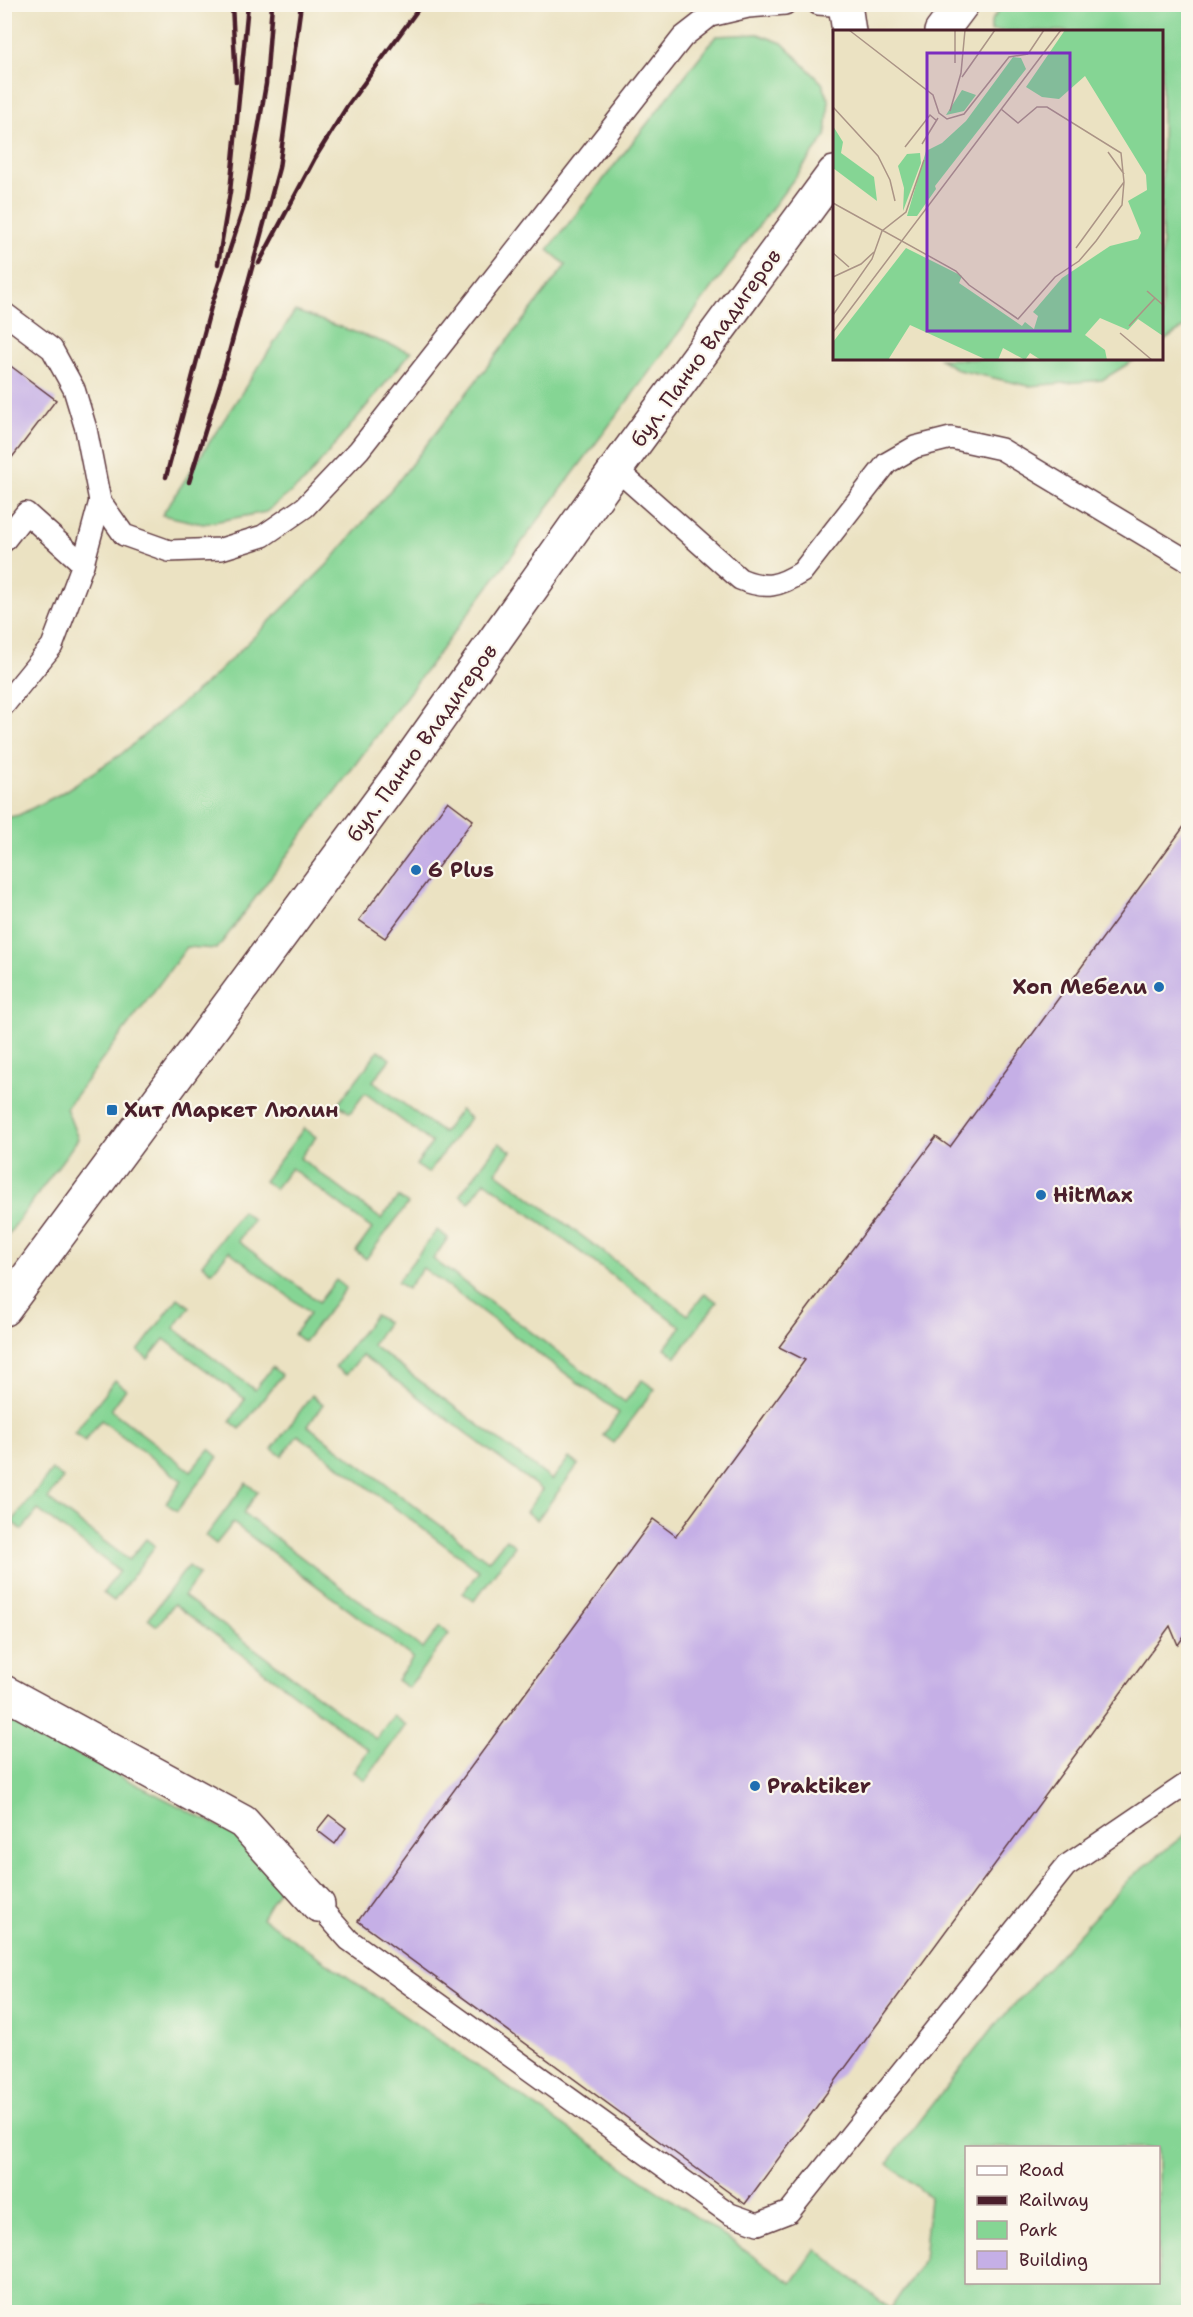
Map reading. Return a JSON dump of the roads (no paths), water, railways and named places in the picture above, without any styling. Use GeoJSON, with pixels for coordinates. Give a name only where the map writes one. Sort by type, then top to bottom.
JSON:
{"type":"FeatureCollection","features":[{"type":"Feature","properties":{"kind":"street"},"geometry":{"type":"LineString","coordinates":[[942,30],[962,4]]}},
{"type":"Feature","properties":{"kind":"street","name":"бул. Панчо Владигеров"},"geometry":{"type":"LineString","coordinates":[[4,1309],[398,778],[616,469],[833,174]]}},
{"type":"Feature","properties":{"kind":"street"},"geometry":{"type":"LineString","coordinates":[[4,1692],[243,1822],[318,1905]]}},
{"type":"Feature","properties":{"kind":"lane"},"geometry":{"type":"LineString","coordinates":[[4,314],[52,349],[74,389],[86,429],[100,501],[124,536],[169,551],[221,549],[262,536],[305,507],[359,450],[683,37],[710,16],[748,7],[785,4]]}},
{"type":"Feature","properties":{"kind":"lane"},"geometry":{"type":"LineString","coordinates":[[616,469],[740,579],[759,587],[785,583],[802,572],[888,463],[915,447],[951,438],[1001,448],[1188,561]]}},
{"type":"Feature","properties":{"kind":"lane"},"geometry":{"type":"LineString","coordinates":[[4,705],[52,646],[83,564],[100,501]]}},
{"type":"Feature","properties":{"kind":"lane"},"geometry":{"type":"LineString","coordinates":[[4,541],[26,513],[83,564]]}},
{"type":"Feature","properties":{"kind":"lane"},"geometry":{"type":"LineString","coordinates":[[318,1905],[349,1940],[730,2214],[758,2224],[789,2212],[1066,1866],[1188,1783]]}},
{"type":"Feature","properties":{"kind":"railway"},"geometry":{"type":"LineString","coordinates":[[232,4],[236,82]]}},
{"type":"Feature","properties":{"kind":"railway"},"geometry":{"type":"LineString","coordinates":[[218,264],[230,192],[248,4]]}},
{"type":"Feature","properties":{"kind":"railway"},"geometry":{"type":"LineString","coordinates":[[166,477],[211,307],[246,200],[266,84],[272,4]]}},
{"type":"Feature","properties":{"kind":"railway"},"geometry":{"type":"LineString","coordinates":[[189,482],[224,371],[279,168],[301,4]]}},
{"type":"Feature","properties":{"kind":"railway"},"geometry":{"type":"LineString","coordinates":[[259,263],[315,158],[348,105],[422,4]]}},
{"type":"Feature","properties":{"kind":"place","name":"6 Plus"},"geometry":{"type":"Point","coordinates":[416,870]}},
{"type":"Feature","properties":{"kind":"place","name":"Хоп Мебели"},"geometry":{"type":"Point","coordinates":[1159,987]}},
{"type":"Feature","properties":{"kind":"place","name":"Хит Маркет Люлин"},"geometry":{"type":"Point","coordinates":[112,1110]}},
{"type":"Feature","properties":{"kind":"place","name":"HitMax"},"geometry":{"type":"Point","coordinates":[1041,1195]}},
{"type":"Feature","properties":{"kind":"place","name":"Praktiker"},"geometry":{"type":"Point","coordinates":[755,1786]}}]}
